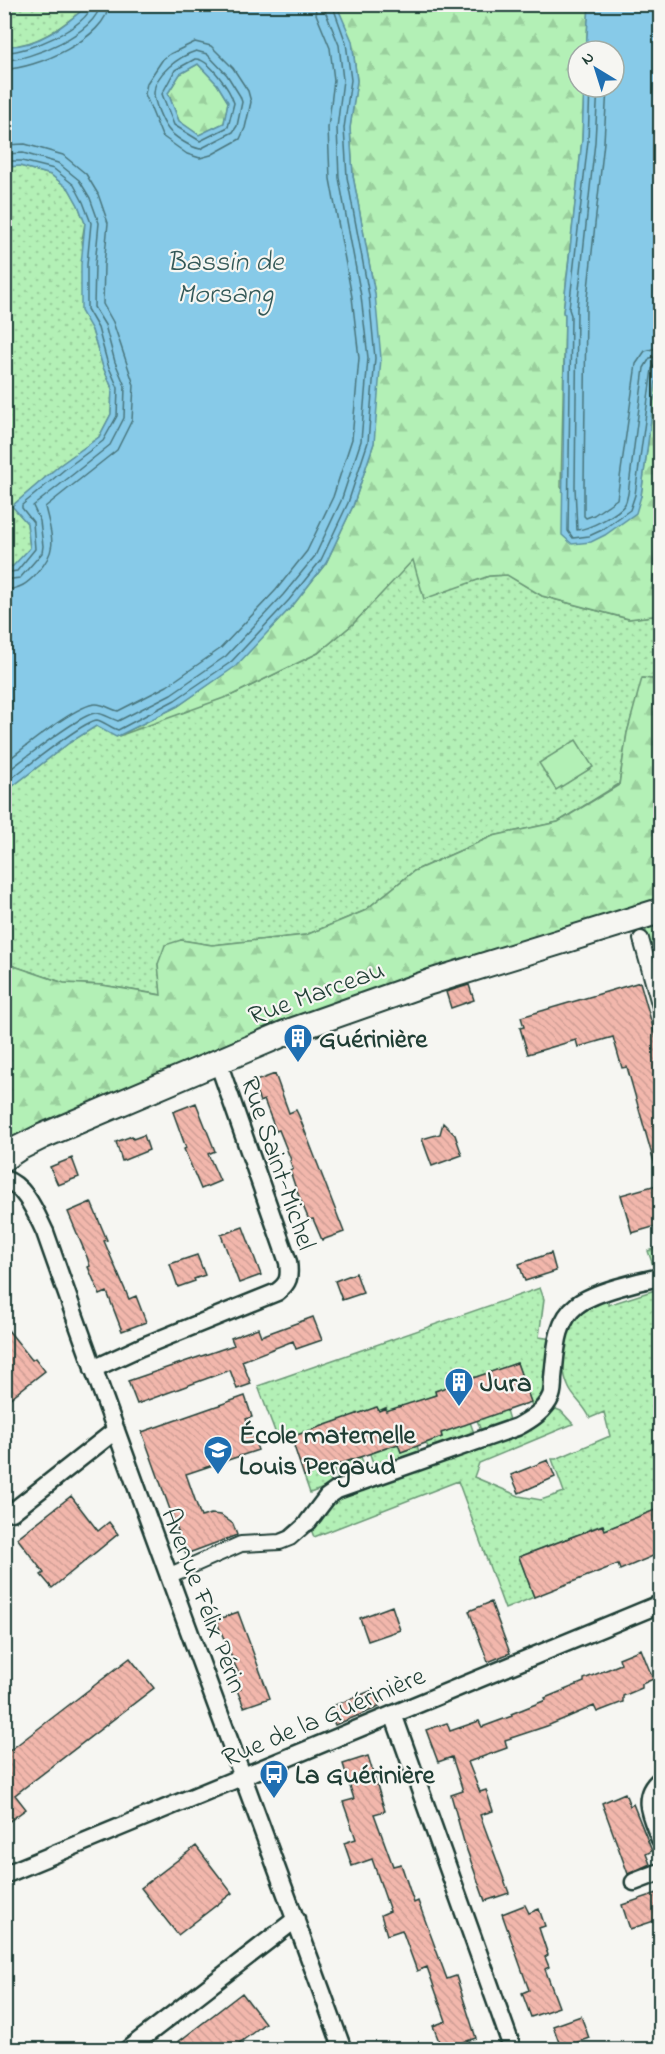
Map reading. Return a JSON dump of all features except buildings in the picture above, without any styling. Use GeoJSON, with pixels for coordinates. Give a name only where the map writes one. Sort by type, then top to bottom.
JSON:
{"type":"FeatureCollection","features":[{"type":"Feature","properties":{"kind":"main road","name":"Rue Marceau"},"geometry":{"type":"LineString","coordinates":[[4,1158],[43,1136],[288,1032],[430,982],[660,911]]}},
{"type":"Feature","properties":{"kind":"street"},"geometry":{"type":"LineString","coordinates":[[641,939],[660,1006]]}},
{"type":"Feature","properties":{"kind":"street","name":"Rue Saint-Michel"},"geometry":{"type":"LineString","coordinates":[[93,1369],[276,1292],[286,1284],[290,1275],[288,1262],[218,1062]]}},
{"type":"Feature","properties":{"kind":"street","name":"Avenue Félix Périn"},"geometry":{"type":"LineString","coordinates":[[4,1179],[10,1181],[28,1200],[45,1232],[168,1576],[244,1776],[343,2049]]}},
{"type":"Feature","properties":{"kind":"street"},"geometry":{"type":"LineString","coordinates":[[168,1576],[241,1544],[280,1542],[296,1534],[327,1497],[337,1490],[517,1427],[531,1419],[544,1407],[551,1395],[560,1329],[576,1306],[587,1298],[660,1277]]}},
{"type":"Feature","properties":{"kind":"street"},"geometry":{"type":"LineString","coordinates":[[7,1511],[116,1430]]}},
{"type":"Feature","properties":{"kind":"street","name":"Rue de la Guérinière"},"geometry":{"type":"LineString","coordinates":[[4,1875],[660,1604]]}},
{"type":"Feature","properties":{"kind":"street"},"geometry":{"type":"LineString","coordinates":[[393,1714],[513,2049]]}},
{"type":"Feature","properties":{"kind":"street"},"geometry":{"type":"LineString","coordinates":[[660,1780],[648,1799],[648,1808],[660,1839]]}},
{"type":"Feature","properties":{"kind":"street"},"geometry":{"type":"LineString","coordinates":[[634,1882],[660,1872]]}},
{"type":"Feature","properties":{"kind":"street"},"geometry":{"type":"LineString","coordinates":[[127,2049],[296,1919]]}},
{"type":"Feature","properties":{"kind":"green space"},"geometry":{"type":"Polygon","coordinates":[[[5,5],[89,5],[60,27],[39,39],[17,46],[5,46],[5,5]]]}},
{"type":"Feature","properties":{"kind":"green space"},"geometry":{"type":"Polygon","coordinates":[[[336,5],[589,5],[587,39],[566,39],[566,99],[584,99],[582,140],[563,312],[565,314],[561,487],[641,496],[660,350],[660,476],[652,589],[660,590],[660,615],[629,619],[542,596],[507,575],[489,576],[424,599],[413,560],[353,624],[318,653],[232,695],[116,737],[178,706],[235,666],[294,604],[326,563],[353,506],[374,443],[375,294],[353,176],[350,128],[357,80],[352,42],[336,5]]]}},
{"type":"Feature","properties":{"kind":"green space"},"geometry":{"type":"Polygon","coordinates":[[[198,64],[217,84],[228,102],[224,123],[199,135],[179,121],[168,93],[180,74],[198,64]]]}},
{"type":"Feature","properties":{"kind":"green space"},"geometry":{"type":"Polygon","coordinates":[[[20,166],[51,175],[69,189],[78,205],[85,223],[82,240],[92,330],[112,388],[111,414],[99,437],[60,465],[12,506],[27,523],[30,548],[13,567],[5,567],[4,167],[20,166]]]}},
{"type":"Feature","properties":{"kind":"green space"},"geometry":{"type":"Polygon","coordinates":[[[660,476],[660,590],[652,589],[660,476]]]}},
{"type":"Feature","properties":{"kind":"green space"},"geometry":{"type":"Polygon","coordinates":[[[413,559],[471,582],[489,576],[508,575],[542,596],[628,619],[660,615],[660,680],[643,678],[627,733],[619,784],[558,822],[493,836],[414,871],[364,911],[306,935],[212,945],[181,940],[158,964],[162,995],[102,985],[64,983],[5,963],[5,792],[69,743],[96,726],[232,695],[318,653],[353,624],[413,559]]]}},
{"type":"Feature","properties":{"kind":"green space"},"geometry":{"type":"Polygon","coordinates":[[[642,678],[660,680],[660,898],[279,1021],[26,1131],[5,1145],[5,963],[64,983],[102,985],[161,995],[158,964],[165,945],[181,940],[212,945],[306,935],[364,911],[414,871],[493,836],[558,822],[619,785],[627,733],[642,678]]]}},
{"type":"Feature","properties":{"kind":"green space"},"geometry":{"type":"Polygon","coordinates":[[[576,740],[593,767],[556,790],[539,763],[576,740]]]}},
{"type":"Feature","properties":{"kind":"green space"},"geometry":{"type":"Polygon","coordinates":[[[660,919],[660,980],[644,924],[660,919]]]}},
{"type":"Feature","properties":{"kind":"green space"},"geometry":{"type":"Polygon","coordinates":[[[660,1246],[660,1272],[656,1274],[648,1251],[660,1246]]]}},
{"type":"Feature","properties":{"kind":"green space"},"geometry":{"type":"Polygon","coordinates":[[[540,1288],[544,1299],[539,1337],[552,1339],[543,1392],[532,1406],[517,1363],[435,1391],[436,1395],[387,1412],[385,1408],[379,1411],[377,1408],[279,1442],[258,1386],[540,1288]]]}},
{"type":"Feature","properties":{"kind":"green space"},"geometry":{"type":"Polygon","coordinates":[[[655,1290],[657,1306],[660,1306],[660,1508],[605,1530],[602,1525],[588,1530],[590,1534],[576,1535],[519,1557],[534,1597],[505,1609],[458,1481],[314,1537],[310,1527],[333,1499],[534,1427],[556,1409],[561,1411],[573,1424],[479,1463],[474,1477],[519,1496],[541,1500],[564,1492],[552,1459],[610,1436],[604,1412],[590,1418],[569,1388],[565,1378],[563,1354],[568,1330],[573,1320],[590,1305],[608,1300],[608,1305],[655,1290]]]}},
{"type":"Feature","properties":{"kind":"green space"},"geometry":{"type":"Polygon","coordinates":[[[506,1410],[509,1420],[481,1431],[477,1420],[506,1410]]]}},
{"type":"Feature","properties":{"kind":"green space"},"geometry":{"type":"Polygon","coordinates":[[[470,1422],[474,1433],[429,1449],[426,1443],[442,1437],[441,1433],[470,1422]]]}},
{"type":"Feature","properties":{"kind":"green space"},"geometry":{"type":"Polygon","coordinates":[[[398,1444],[401,1452],[417,1446],[420,1453],[375,1469],[370,1454],[398,1444]]]}},
{"type":"Feature","properties":{"kind":"green space"},"geometry":{"type":"Polygon","coordinates":[[[361,1457],[367,1473],[339,1482],[333,1467],[361,1457]]]}},
{"type":"Feature","properties":{"kind":"green space"},"geometry":{"type":"Polygon","coordinates":[[[326,1469],[332,1485],[310,1493],[304,1476],[326,1469]]]}},
{"type":"Feature","properties":{"kind":"water","name":"Bassin de Morsang"},"geometry":{"type":"Polygon","coordinates":[[[89,4],[336,4],[352,41],[357,81],[350,128],[353,176],[375,294],[381,358],[374,443],[353,506],[326,563],[294,604],[236,666],[178,706],[116,737],[96,726],[69,743],[5,792],[5,567],[13,566],[30,548],[27,523],[12,506],[60,465],[99,437],[111,414],[112,388],[92,330],[81,311],[81,265],[85,223],[78,205],[69,189],[51,175],[20,166],[5,167],[5,46],[17,46],[40,39],[61,27],[89,4]],[[198,64],[180,74],[168,93],[179,121],[199,135],[224,123],[228,102],[217,84],[198,64]]]}},
{"type":"Feature","properties":{"kind":"water"},"geometry":{"type":"Polygon","coordinates":[[[589,5],[660,5],[660,350],[641,496],[636,513],[591,542],[572,544],[562,535],[565,314],[563,313],[582,140],[584,99],[626,99],[626,39],[587,39],[589,5]]]}},
{"type":"Feature","properties":{"kind":"place","name":"Guérinière"},"geometry":{"type":"Point","coordinates":[298,1064]}},
{"type":"Feature","properties":{"kind":"place","name":"Jura"},"geometry":{"type":"Point","coordinates":[459,1408]}},
{"type":"Feature","properties":{"kind":"place","name":"École maternelle Louis Pergaud"},"geometry":{"type":"Point","coordinates":[218,1476]}},
{"type":"Feature","properties":{"kind":"place","name":"La Guérinière"},"geometry":{"type":"Point","coordinates":[274,1800]}}]}
